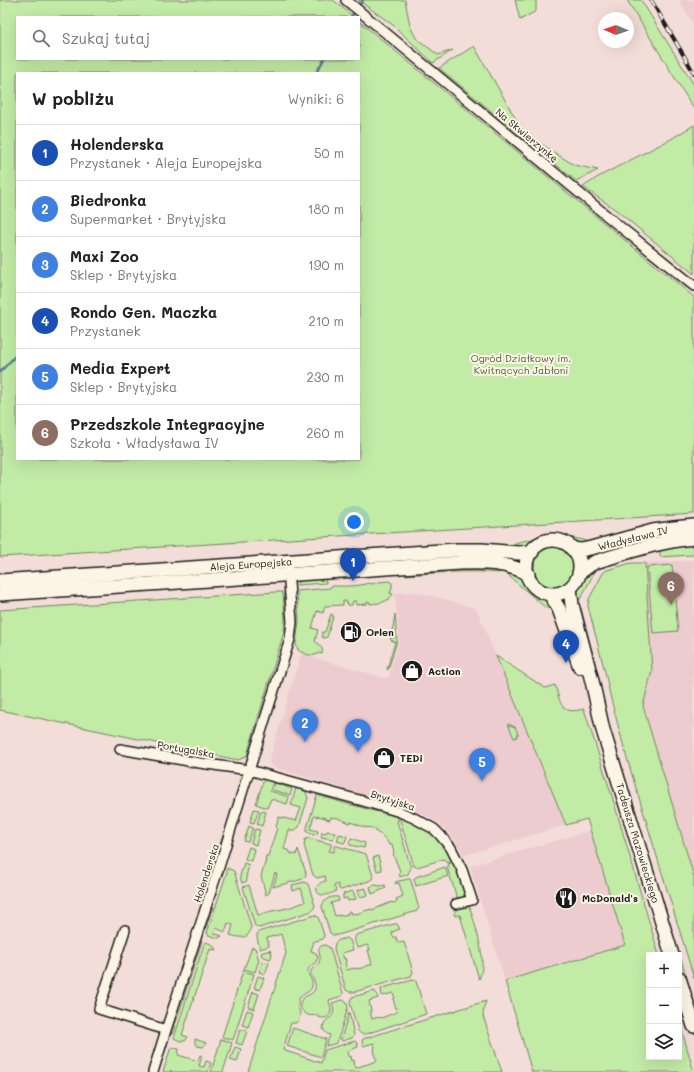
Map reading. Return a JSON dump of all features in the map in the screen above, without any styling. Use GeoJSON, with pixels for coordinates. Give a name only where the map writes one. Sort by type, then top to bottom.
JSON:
{"type":"FeatureCollection","features":[{"type":"Feature","properties":{"kind":"main road","name":"Władysława IV"},"geometry":{"type":"LineString","coordinates":[[572,549],[581,550],[646,533],[694,526]]}},
{"type":"Feature","properties":{"kind":"main road","name":"Władysława IV"},"geometry":{"type":"LineString","coordinates":[[579,573],[595,562],[630,551],[664,542],[694,538]]}},
{"type":"Feature","properties":{"kind":"main road"},"geometry":{"type":"LineString","coordinates":[[558,541],[564,543],[572,549],[579,560],[580,566],[576,581],[570,588],[561,593],[550,594],[543,592],[532,584],[528,574],[527,562],[532,552],[539,545],[545,542],[558,541]]}},
{"type":"Feature","properties":{"kind":"main road","name":"Aleja Europejska"},"geometry":{"type":"LineString","coordinates":[[0,594],[288,568],[456,550],[518,553],[532,552]]}},
{"type":"Feature","properties":{"kind":"main road","name":"Aleja Europejska"},"geometry":{"type":"LineString","coordinates":[[0,581],[288,568],[469,563],[506,565],[517,568],[528,574]]}},
{"type":"Feature","properties":{"kind":"main road","name":"Tadeusza Mazowieckiego"},"geometry":{"type":"LineString","coordinates":[[570,588],[572,605],[603,730],[671,952]]}},
{"type":"Feature","properties":{"kind":"main road","name":"Tadeusza Mazowieckiego"},"geometry":{"type":"LineString","coordinates":[[550,594],[559,609],[591,702],[603,730]]}},
{"type":"Feature","properties":{"kind":"main road"},"geometry":{"type":"LineString","coordinates":[[682,988],[694,1026]]}},
{"type":"Feature","properties":{"kind":"street","name":"Na Skwierzynkę"},"geometry":{"type":"LineString","coordinates":[[349,3],[694,286]]}},
{"type":"Feature","properties":{"kind":"street","name":"Holenderska"},"geometry":{"type":"LineString","coordinates":[[153,1072],[290,639],[292,622],[288,568]]}},
{"type":"Feature","properties":{"kind":"street","name":"Portugalska"},"geometry":{"type":"LineString","coordinates":[[120,749],[249,770]]}},
{"type":"Feature","properties":{"kind":"street","name":"Brytyjska"},"geometry":{"type":"LineString","coordinates":[[249,770],[400,812],[429,826],[440,835],[451,848],[458,860],[466,880],[472,900],[456,904]]}},
{"type":"Feature","properties":{"kind":"street"},"geometry":{"type":"LineString","coordinates":[[125,930],[99,1009],[166,1030]]}},
{"type":"Feature","properties":{"kind":"shaded area"},"geometry":{"type":"Polygon","coordinates":[[[679,0],[694,0],[694,24],[679,0]]]}},
{"type":"Feature","properties":{"kind":"shaded area"},"geometry":{"type":"Polygon","coordinates":[[[694,560],[694,877],[643,706],[652,671],[645,563],[694,560]]]}},
{"type":"Feature","properties":{"kind":"shaded area"},"geometry":{"type":"Polygon","coordinates":[[[417,592],[476,608],[566,825],[462,856],[461,851],[454,839],[439,823],[425,815],[404,807],[273,767],[269,761],[301,654],[387,678],[389,676],[399,641],[395,593],[417,592]]]}},
{"type":"Feature","properties":{"kind":"shaded area"},"geometry":{"type":"Polygon","coordinates":[[[591,830],[625,945],[505,981],[470,866],[591,830]]]}},
{"type":"Feature","properties":{"kind":"green space","name":"Ogród Działkowy im. Kwitnących Jabłoni"},"geometry":{"type":"Polygon","coordinates":[[[0,0],[333,0],[353,16],[16,16],[16,60],[360,60],[360,22],[694,297],[694,514],[0,557],[0,0]]]}},
{"type":"Feature","properties":{"kind":"green space"},"geometry":{"type":"Polygon","coordinates":[[[358,0],[405,0],[410,26],[416,38],[438,55],[453,50],[433,63],[393,25],[358,0]]]}},
{"type":"Feature","properties":{"kind":"green space"},"geometry":{"type":"Polygon","coordinates":[[[515,0],[536,0],[536,11],[520,20],[515,0]]]}},
{"type":"Feature","properties":{"kind":"green space"},"geometry":{"type":"Polygon","coordinates":[[[627,0],[641,0],[694,85],[694,109],[627,0]]]}},
{"type":"Feature","properties":{"kind":"green space"},"geometry":{"type":"Polygon","coordinates":[[[474,46],[524,133],[574,165],[598,170],[576,181],[439,68],[474,46]]]}},
{"type":"Feature","properties":{"kind":"green space"},"geometry":{"type":"Polygon","coordinates":[[[694,125],[694,274],[616,210],[583,187],[598,177],[671,139],[694,125]]]}},
{"type":"Feature","properties":{"kind":"green space"},"geometry":{"type":"Polygon","coordinates":[[[548,535],[554,535],[546,536],[524,548],[512,549],[512,545],[515,543],[548,535]]]}},
{"type":"Feature","properties":{"kind":"green space"},"geometry":{"type":"Polygon","coordinates":[[[554,535],[584,540],[586,541],[587,545],[578,544],[564,537],[554,535]]]}},
{"type":"Feature","properties":{"kind":"green space"},"geometry":{"type":"Polygon","coordinates":[[[694,543],[694,555],[660,557],[660,551],[676,544],[694,543]]]}},
{"type":"Feature","properties":{"kind":"green space"},"geometry":{"type":"Polygon","coordinates":[[[554,547],[562,549],[568,553],[572,559],[574,567],[572,575],[568,581],[562,585],[554,587],[546,585],[540,581],[536,575],[534,567],[536,559],[540,553],[546,549],[554,547]]]}},
{"type":"Feature","properties":{"kind":"green space"},"geometry":{"type":"Polygon","coordinates":[[[631,563],[645,563],[652,671],[643,706],[694,877],[694,978],[626,755],[588,606],[589,599],[603,573],[607,570],[631,563]]]}},
{"type":"Feature","properties":{"kind":"green space"},"geometry":{"type":"Polygon","coordinates":[[[672,565],[678,631],[653,633],[647,567],[672,565]]]}},
{"type":"Feature","properties":{"kind":"green space"},"geometry":{"type":"Polygon","coordinates":[[[460,567],[500,569],[499,573],[464,572],[406,575],[409,572],[460,567]]]}},
{"type":"Feature","properties":{"kind":"green space"},"geometry":{"type":"Polygon","coordinates":[[[595,568],[594,573],[581,598],[576,601],[578,591],[582,583],[595,568]]]}},
{"type":"Feature","properties":{"kind":"green space"},"geometry":{"type":"Polygon","coordinates":[[[508,572],[520,576],[532,592],[547,600],[551,608],[546,608],[510,577],[508,572]]]}},
{"type":"Feature","properties":{"kind":"green space"},"geometry":{"type":"Polygon","coordinates":[[[325,578],[326,583],[296,585],[301,579],[325,578]]]}},
{"type":"Feature","properties":{"kind":"green space"},"geometry":{"type":"Polygon","coordinates":[[[389,581],[392,583],[390,593],[393,594],[383,602],[370,604],[370,602],[367,602],[367,604],[356,605],[356,601],[353,601],[352,605],[347,605],[346,601],[343,601],[343,605],[325,606],[323,613],[317,611],[312,628],[318,630],[315,641],[322,648],[322,654],[319,653],[308,655],[298,650],[296,644],[299,621],[297,591],[330,588],[331,586],[355,586],[389,581]]]}},
{"type":"Feature","properties":{"kind":"green space"},"geometry":{"type":"Polygon","coordinates":[[[277,592],[283,593],[285,619],[284,632],[247,755],[243,758],[238,760],[0,710],[0,610],[277,592]]]}},
{"type":"Feature","properties":{"kind":"green space"},"geometry":{"type":"Polygon","coordinates":[[[581,608],[610,728],[679,952],[675,952],[607,729],[578,609],[581,608]]]}},
{"type":"Feature","properties":{"kind":"green space"},"geometry":{"type":"Polygon","coordinates":[[[331,614],[333,617],[327,637],[324,638],[322,637],[322,632],[325,632],[331,614]]]}},
{"type":"Feature","properties":{"kind":"green space"},"geometry":{"type":"Polygon","coordinates":[[[395,614],[397,641],[388,670],[387,669],[395,642],[391,640],[390,637],[394,638],[395,635],[391,633],[395,614]]]}},
{"type":"Feature","properties":{"kind":"green space"},"geometry":{"type":"Polygon","coordinates":[[[496,656],[545,688],[555,685],[560,703],[566,709],[584,709],[612,796],[658,952],[646,952],[646,1060],[682,1060],[682,1031],[694,1072],[532,1072],[505,981],[625,945],[587,819],[566,825],[496,656]]]}},
{"type":"Feature","properties":{"kind":"green space"},"geometry":{"type":"Polygon","coordinates":[[[508,724],[515,727],[518,734],[516,738],[514,738],[508,724]]]}},
{"type":"Feature","properties":{"kind":"green space"},"geometry":{"type":"Polygon","coordinates":[[[264,779],[273,782],[270,791],[289,797],[287,804],[271,799],[267,808],[256,804],[264,779]]]}},
{"type":"Feature","properties":{"kind":"green space"},"geometry":{"type":"Polygon","coordinates":[[[275,783],[292,789],[290,795],[273,790],[275,783]]]}},
{"type":"Feature","properties":{"kind":"green space"},"geometry":{"type":"Polygon","coordinates":[[[296,788],[306,792],[308,798],[299,827],[295,830],[289,830],[284,849],[296,855],[298,849],[306,873],[305,877],[303,879],[273,887],[277,875],[275,873],[269,893],[266,895],[261,876],[266,856],[268,856],[279,817],[296,821],[301,808],[291,805],[296,788]]]}},
{"type":"Feature","properties":{"kind":"green space"},"geometry":{"type":"Polygon","coordinates":[[[317,795],[370,810],[398,816],[397,821],[411,868],[408,874],[400,877],[400,871],[393,854],[392,845],[389,845],[384,837],[376,832],[376,829],[367,828],[335,817],[331,817],[330,820],[314,816],[310,829],[318,831],[317,834],[314,835],[307,832],[317,795]]]}},
{"type":"Feature","properties":{"kind":"green space"},"geometry":{"type":"Polygon","coordinates":[[[254,809],[259,810],[254,823],[250,822],[254,809]]]}},
{"type":"Feature","properties":{"kind":"green space"},"geometry":{"type":"Polygon","coordinates":[[[261,811],[266,812],[262,826],[257,824],[261,811]]]}},
{"type":"Feature","properties":{"kind":"green space"},"geometry":{"type":"Polygon","coordinates":[[[400,817],[422,827],[437,837],[453,860],[447,862],[444,859],[417,867],[414,866],[400,817]]]}},
{"type":"Feature","properties":{"kind":"green space"},"geometry":{"type":"Polygon","coordinates":[[[249,826],[253,828],[248,842],[244,841],[249,826]]]}},
{"type":"Feature","properties":{"kind":"green space"},"geometry":{"type":"Polygon","coordinates":[[[255,829],[260,830],[256,845],[251,843],[255,829]]]}},
{"type":"Feature","properties":{"kind":"green space"},"geometry":{"type":"Polygon","coordinates":[[[327,831],[335,833],[333,839],[321,837],[322,832],[326,833],[327,831]]]}},
{"type":"Feature","properties":{"kind":"green space"},"geometry":{"type":"Polygon","coordinates":[[[339,834],[347,836],[344,843],[337,841],[339,834]]]}},
{"type":"Feature","properties":{"kind":"green space"},"geometry":{"type":"Polygon","coordinates":[[[308,838],[331,844],[329,851],[334,852],[334,846],[337,846],[366,854],[373,876],[372,879],[341,890],[339,889],[338,884],[334,886],[336,890],[335,892],[325,895],[319,894],[317,892],[318,885],[326,881],[325,876],[317,878],[313,875],[304,845],[305,840],[308,838]]]}},
{"type":"Feature","properties":{"kind":"green space"},"geometry":{"type":"Polygon","coordinates":[[[351,838],[365,843],[364,848],[350,845],[349,843],[351,838]]]}},
{"type":"Feature","properties":{"kind":"green space"},"geometry":{"type":"Polygon","coordinates":[[[249,847],[254,849],[251,861],[245,859],[249,847]]]}},
{"type":"Feature","properties":{"kind":"green space"},"geometry":{"type":"Polygon","coordinates":[[[378,856],[382,870],[377,871],[373,858],[378,856]]]}},
{"type":"Feature","properties":{"kind":"green space"},"geometry":{"type":"Polygon","coordinates":[[[454,862],[464,896],[461,899],[460,897],[457,898],[447,867],[449,866],[448,864],[454,862]]]}},
{"type":"Feature","properties":{"kind":"green space"},"geometry":{"type":"Polygon","coordinates":[[[244,863],[249,865],[246,877],[247,881],[242,883],[240,876],[244,863]]]}},
{"type":"Feature","properties":{"kind":"green space"},"geometry":{"type":"Polygon","coordinates":[[[445,867],[448,876],[416,886],[414,879],[416,877],[445,867]]]}},
{"type":"Feature","properties":{"kind":"green space"},"geometry":{"type":"Polygon","coordinates":[[[227,868],[234,871],[251,926],[249,934],[244,937],[230,935],[233,925],[228,923],[225,932],[216,928],[214,933],[222,936],[218,938],[208,935],[207,933],[227,868]]]}},
{"type":"Feature","properties":{"kind":"green space"},"geometry":{"type":"Polygon","coordinates":[[[408,879],[411,881],[419,907],[417,911],[338,935],[333,935],[330,933],[322,907],[326,900],[333,897],[338,897],[339,901],[331,903],[335,916],[348,914],[348,912],[351,911],[352,914],[356,914],[371,909],[372,910],[392,902],[397,902],[396,899],[403,896],[399,883],[396,884],[395,882],[408,879]]]}},
{"type":"Feature","properties":{"kind":"green space"},"geometry":{"type":"Polygon","coordinates":[[[305,882],[308,884],[315,906],[312,911],[259,928],[255,926],[243,887],[249,885],[258,915],[288,908],[305,902],[301,888],[293,891],[292,885],[305,882]]]}},
{"type":"Feature","properties":{"kind":"green space"},"geometry":{"type":"Polygon","coordinates":[[[375,885],[385,885],[386,888],[372,894],[370,887],[375,885]]]}},
{"type":"Feature","properties":{"kind":"green space"},"geometry":{"type":"Polygon","coordinates":[[[365,888],[368,895],[360,897],[358,890],[365,888]]]}},
{"type":"Feature","properties":{"kind":"green space"},"geometry":{"type":"Polygon","coordinates":[[[353,891],[356,899],[348,901],[347,898],[343,899],[343,894],[353,891]]]}},
{"type":"Feature","properties":{"kind":"green space"},"geometry":{"type":"Polygon","coordinates":[[[211,906],[213,907],[204,934],[202,934],[211,906]]]}},
{"type":"Feature","properties":{"kind":"green space"},"geometry":{"type":"Polygon","coordinates":[[[467,906],[470,908],[480,944],[482,963],[479,979],[460,915],[454,915],[457,910],[467,906]]]}},
{"type":"Feature","properties":{"kind":"green space"},"geometry":{"type":"Polygon","coordinates":[[[315,915],[318,917],[324,935],[323,939],[314,941],[311,951],[316,953],[318,957],[316,962],[308,969],[312,986],[310,990],[299,999],[298,1005],[300,1017],[296,1023],[291,1023],[283,1050],[321,1063],[325,1050],[355,1041],[358,1047],[348,1051],[349,1057],[351,1056],[352,1061],[354,1060],[355,1068],[377,1061],[374,1054],[374,1043],[363,1046],[363,1039],[486,1001],[483,1016],[502,1072],[248,1072],[286,953],[281,934],[267,938],[269,946],[260,949],[257,934],[261,931],[315,915]]]}},
{"type":"Feature","properties":{"kind":"green space"},"geometry":{"type":"Polygon","coordinates":[[[397,924],[400,929],[392,932],[393,937],[396,937],[398,943],[404,942],[413,972],[411,976],[354,992],[346,990],[334,949],[335,943],[339,940],[347,938],[350,940],[353,950],[342,953],[344,959],[345,958],[347,970],[354,968],[359,969],[372,964],[368,945],[357,948],[355,940],[356,935],[397,924]]]}},
{"type":"Feature","properties":{"kind":"green space"},"geometry":{"type":"Polygon","coordinates":[[[200,941],[202,941],[172,1035],[171,1031],[200,941]]]}},
{"type":"Feature","properties":{"kind":"green space"},"geometry":{"type":"Polygon","coordinates":[[[206,942],[213,945],[216,950],[210,949],[182,1035],[188,1037],[185,1041],[180,1041],[174,1038],[204,944],[206,942]]]}},
{"type":"Feature","properties":{"kind":"green space"},"geometry":{"type":"Polygon","coordinates":[[[325,945],[330,948],[343,993],[342,996],[329,1000],[331,1013],[328,1017],[320,1018],[316,1015],[313,1016],[304,1012],[300,1004],[302,999],[312,993],[315,989],[311,971],[319,963],[319,948],[325,945]]]}},
{"type":"Feature","properties":{"kind":"green space"},"geometry":{"type":"Polygon","coordinates":[[[252,947],[255,948],[259,960],[255,972],[244,969],[252,947]]]}},
{"type":"Feature","properties":{"kind":"green space"},"geometry":{"type":"Polygon","coordinates":[[[270,950],[272,955],[270,959],[262,956],[261,953],[270,950]]]}},
{"type":"Feature","properties":{"kind":"green space"},"geometry":{"type":"Polygon","coordinates":[[[263,961],[269,963],[265,974],[259,972],[263,961]]]}},
{"type":"Feature","properties":{"kind":"green space"},"geometry":{"type":"Polygon","coordinates":[[[682,963],[694,1002],[694,1015],[682,975],[682,963]]]}},
{"type":"Feature","properties":{"kind":"green space"},"geometry":{"type":"Polygon","coordinates":[[[243,971],[254,974],[233,1040],[222,1037],[243,971]]]}},
{"type":"Feature","properties":{"kind":"green space"},"geometry":{"type":"Polygon","coordinates":[[[258,976],[264,978],[260,990],[254,988],[258,976]]]}},
{"type":"Feature","properties":{"kind":"green space"},"geometry":{"type":"Polygon","coordinates":[[[413,980],[416,981],[426,1014],[366,1034],[361,1034],[358,1031],[350,1003],[352,997],[375,991],[378,998],[369,1001],[372,1019],[384,1017],[397,1012],[393,999],[395,998],[393,993],[382,996],[381,989],[413,980]]]}},
{"type":"Feature","properties":{"kind":"green space"},"geometry":{"type":"Polygon","coordinates":[[[253,992],[259,994],[254,1009],[248,1007],[253,992]]]}},
{"type":"Feature","properties":{"kind":"green space"},"geometry":{"type":"Polygon","coordinates":[[[342,1000],[346,1001],[348,1007],[337,1043],[326,1046],[330,1035],[326,1033],[323,1026],[326,1020],[333,1015],[334,1009],[332,1003],[342,1000]]]}},
{"type":"Feature","properties":{"kind":"green space"},"geometry":{"type":"Polygon","coordinates":[[[247,1010],[253,1012],[248,1027],[242,1025],[247,1010]]]}},
{"type":"Feature","properties":{"kind":"green space"},"geometry":{"type":"Polygon","coordinates":[[[349,1012],[354,1035],[352,1038],[342,1041],[341,1039],[349,1012]]]}},
{"type":"Feature","properties":{"kind":"green space"},"geometry":{"type":"Polygon","coordinates":[[[293,1028],[326,1039],[321,1057],[287,1046],[293,1028]]]}},
{"type":"Feature","properties":{"kind":"green space"},"geometry":{"type":"Polygon","coordinates":[[[240,1029],[247,1031],[242,1045],[236,1043],[240,1029]]]}},
{"type":"Feature","properties":{"kind":"green space"},"geometry":{"type":"Polygon","coordinates":[[[195,1039],[206,1043],[203,1047],[197,1046],[195,1039]]]}},
{"type":"Feature","properties":{"kind":"green space"},"geometry":{"type":"Polygon","coordinates":[[[221,1039],[232,1043],[223,1072],[211,1072],[221,1039]]]}},
{"type":"Feature","properties":{"kind":"green space"},"geometry":{"type":"Polygon","coordinates":[[[171,1047],[179,1049],[178,1055],[198,1061],[200,1055],[202,1056],[199,1066],[204,1067],[206,1061],[211,1063],[208,1072],[171,1072],[171,1070],[170,1072],[163,1072],[171,1047]]]}},
{"type":"Feature","properties":{"kind":"green space"},"geometry":{"type":"Polygon","coordinates":[[[235,1047],[241,1049],[237,1062],[230,1060],[235,1047]]]}},
{"type":"Feature","properties":{"kind":"waterway"},"geometry":{"type":"LineString","coordinates":[[352,16],[363,0]]}},
{"type":"Feature","properties":{"kind":"waterway"},"geometry":{"type":"LineString","coordinates":[[317,72],[323,60]]}},
{"type":"Feature","properties":{"kind":"waterway"},"geometry":{"type":"LineString","coordinates":[[0,372],[16,355]]}},
{"type":"Feature","properties":{"kind":"railway"},"geometry":{"type":"LineString","coordinates":[[651,0],[694,73]]}},
{"type":"Feature","properties":{"kind":"place","name":"Holenderska"},"geometry":{"type":"Point","coordinates":[353,581]}},
{"type":"Feature","properties":{"kind":"place","name":"Przedszkole Integracyjne"},"geometry":{"type":"Point","coordinates":[671,605]}},
{"type":"Feature","properties":{"kind":"place","name":"Orlen"},"geometry":{"type":"Point","coordinates":[351,632]}},
{"type":"Feature","properties":{"kind":"place","name":"Rondo Gen. Maczka"},"geometry":{"type":"Point","coordinates":[566,663]}},
{"type":"Feature","properties":{"kind":"place","name":"Action"},"geometry":{"type":"Point","coordinates":[412,671]}},
{"type":"Feature","properties":{"kind":"place","name":"Biedronka"},"geometry":{"type":"Point","coordinates":[305,742]}},
{"type":"Feature","properties":{"kind":"place","name":"Maxi Zoo"},"geometry":{"type":"Point","coordinates":[358,752]}},
{"type":"Feature","properties":{"kind":"place","name":"TEDi"},"geometry":{"type":"Point","coordinates":[384,758]}},
{"type":"Feature","properties":{"kind":"place","name":"Media Expert"},"geometry":{"type":"Point","coordinates":[482,781]}},
{"type":"Feature","properties":{"kind":"place","name":"McDonald's"},"geometry":{"type":"Point","coordinates":[566,898]}}]}
